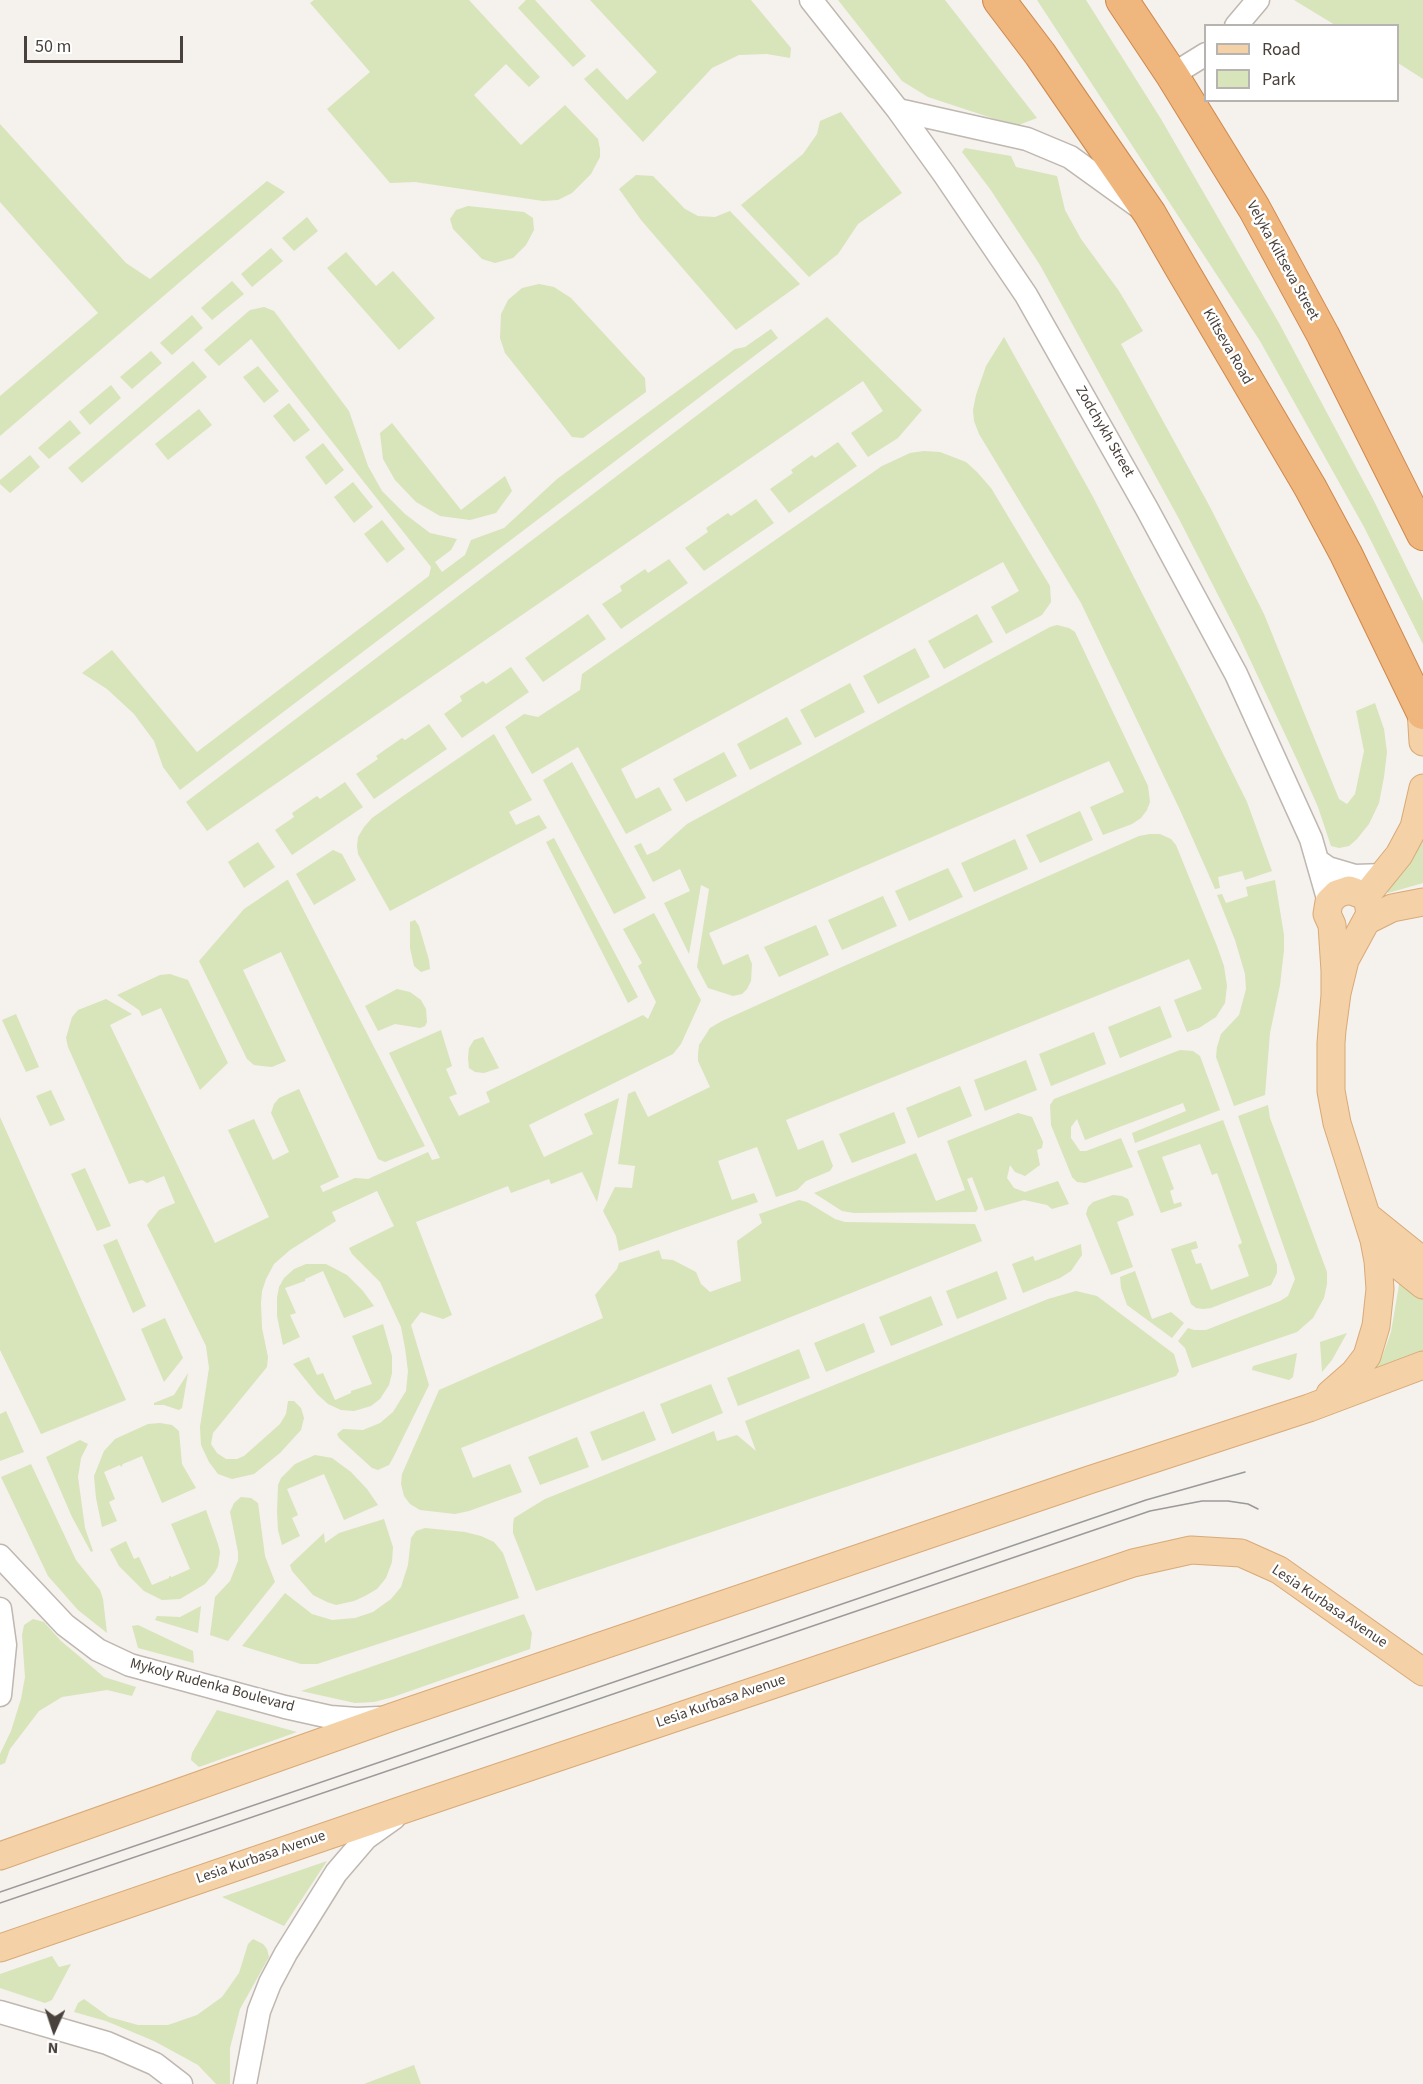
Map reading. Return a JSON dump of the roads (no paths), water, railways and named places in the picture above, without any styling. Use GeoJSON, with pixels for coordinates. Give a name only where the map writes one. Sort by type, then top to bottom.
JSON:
{"type":"FeatureCollection","features":[{"type":"Feature","properties":{"kind":"highway","name":"Kiltseva Road"},"geometry":{"type":"LineString","coordinates":[[999,0],[1040,54],[1150,214],[1310,487],[1346,554],[1422,711]]}},
{"type":"Feature","properties":{"kind":"highway","name":"Velyka Kiltseva Street"},"geometry":{"type":"LineString","coordinates":[[1122,0],[1172,75],[1254,208],[1323,335],[1423,534]]}},
{"type":"Feature","properties":{"kind":"main road"},"geometry":{"type":"LineString","coordinates":[[1422,711],[1423,742]]}},
{"type":"Feature","properties":{"kind":"main road"},"geometry":{"type":"LineString","coordinates":[[1330,913],[1343,932],[1356,932],[1385,875],[1414,827],[1423,788]]}},
{"type":"Feature","properties":{"kind":"main road"},"geometry":{"type":"LineString","coordinates":[[1301,1411],[1339,1388],[1367,1356],[1376,1326],[1380,1289],[1378,1261],[1370,1228],[1340,1133],[1331,1091],[1332,1030],[1335,971],[1330,913],[1333,897],[1343,891],[1354,891],[1365,915],[1341,972],[1332,1030]]}},
{"type":"Feature","properties":{"kind":"main road"},"geometry":{"type":"LineString","coordinates":[[1365,915],[1423,902]]}},
{"type":"Feature","properties":{"kind":"main road"},"geometry":{"type":"LineString","coordinates":[[1370,1228],[1423,1261]]}},
{"type":"Feature","properties":{"kind":"main road"},"geometry":{"type":"LineString","coordinates":[[1370,1228],[1387,1256],[1423,1285]]}},
{"type":"Feature","properties":{"kind":"main road"},"geometry":{"type":"LineString","coordinates":[[0,1856],[392,1718],[1089,1479],[1301,1411],[1423,1365]]}},
{"type":"Feature","properties":{"kind":"main road","name":"Lesia Kurbasa Avenue"},"geometry":{"type":"LineString","coordinates":[[0,1948],[1132,1563],[1191,1550],[1241,1553],[1279,1570],[1423,1672]]}},
{"type":"Feature","properties":{"kind":"street","name":"Zodchykh Street"},"geometry":{"type":"LineString","coordinates":[[811,0],[898,110],[1026,295],[1147,509],[1236,674],[1311,839],[1330,913]]}},
{"type":"Feature","properties":{"kind":"street"},"geometry":{"type":"LineString","coordinates":[[1238,24],[1258,0]]}},
{"type":"Feature","properties":{"kind":"street"},"geometry":{"type":"LineString","coordinates":[[1172,75],[1204,55]]}},
{"type":"Feature","properties":{"kind":"street"},"geometry":{"type":"LineString","coordinates":[[898,110],[1027,139],[1059,152],[1070,157],[1150,214]]}},
{"type":"Feature","properties":{"kind":"street"},"geometry":{"type":"LineString","coordinates":[[1318,861],[1328,868],[1355,876],[1385,875]]}},
{"type":"Feature","properties":{"kind":"street","name":"Mykoly Rudenka Boulevard"},"geometry":{"type":"LineString","coordinates":[[0,1556],[65,1625],[98,1650],[130,1665],[319,1714],[357,1719],[392,1718]]}},
{"type":"Feature","properties":{"kind":"street"},"geometry":{"type":"LineString","coordinates":[[0,1609],[5,1645],[0,1695]]}},
{"type":"Feature","properties":{"kind":"street"},"geometry":{"type":"LineString","coordinates":[[245,2084],[259,2011],[270,1983],[286,1953],[344,1864],[366,1838],[408,1808]]}},
{"type":"Feature","properties":{"kind":"street"},"geometry":{"type":"LineString","coordinates":[[0,2012],[107,2043],[155,2064],[181,2084]]}},
{"type":"Feature","properties":{"kind":"tram line"},"geometry":{"type":"LineString","coordinates":[[0,1892],[1146,1500],[1245,1472]]}},
{"type":"Feature","properties":{"kind":"tram line"},"geometry":{"type":"LineString","coordinates":[[0,1903],[1150,1511],[1202,1501],[1228,1501],[1248,1504],[1258,1509]]}}]}
